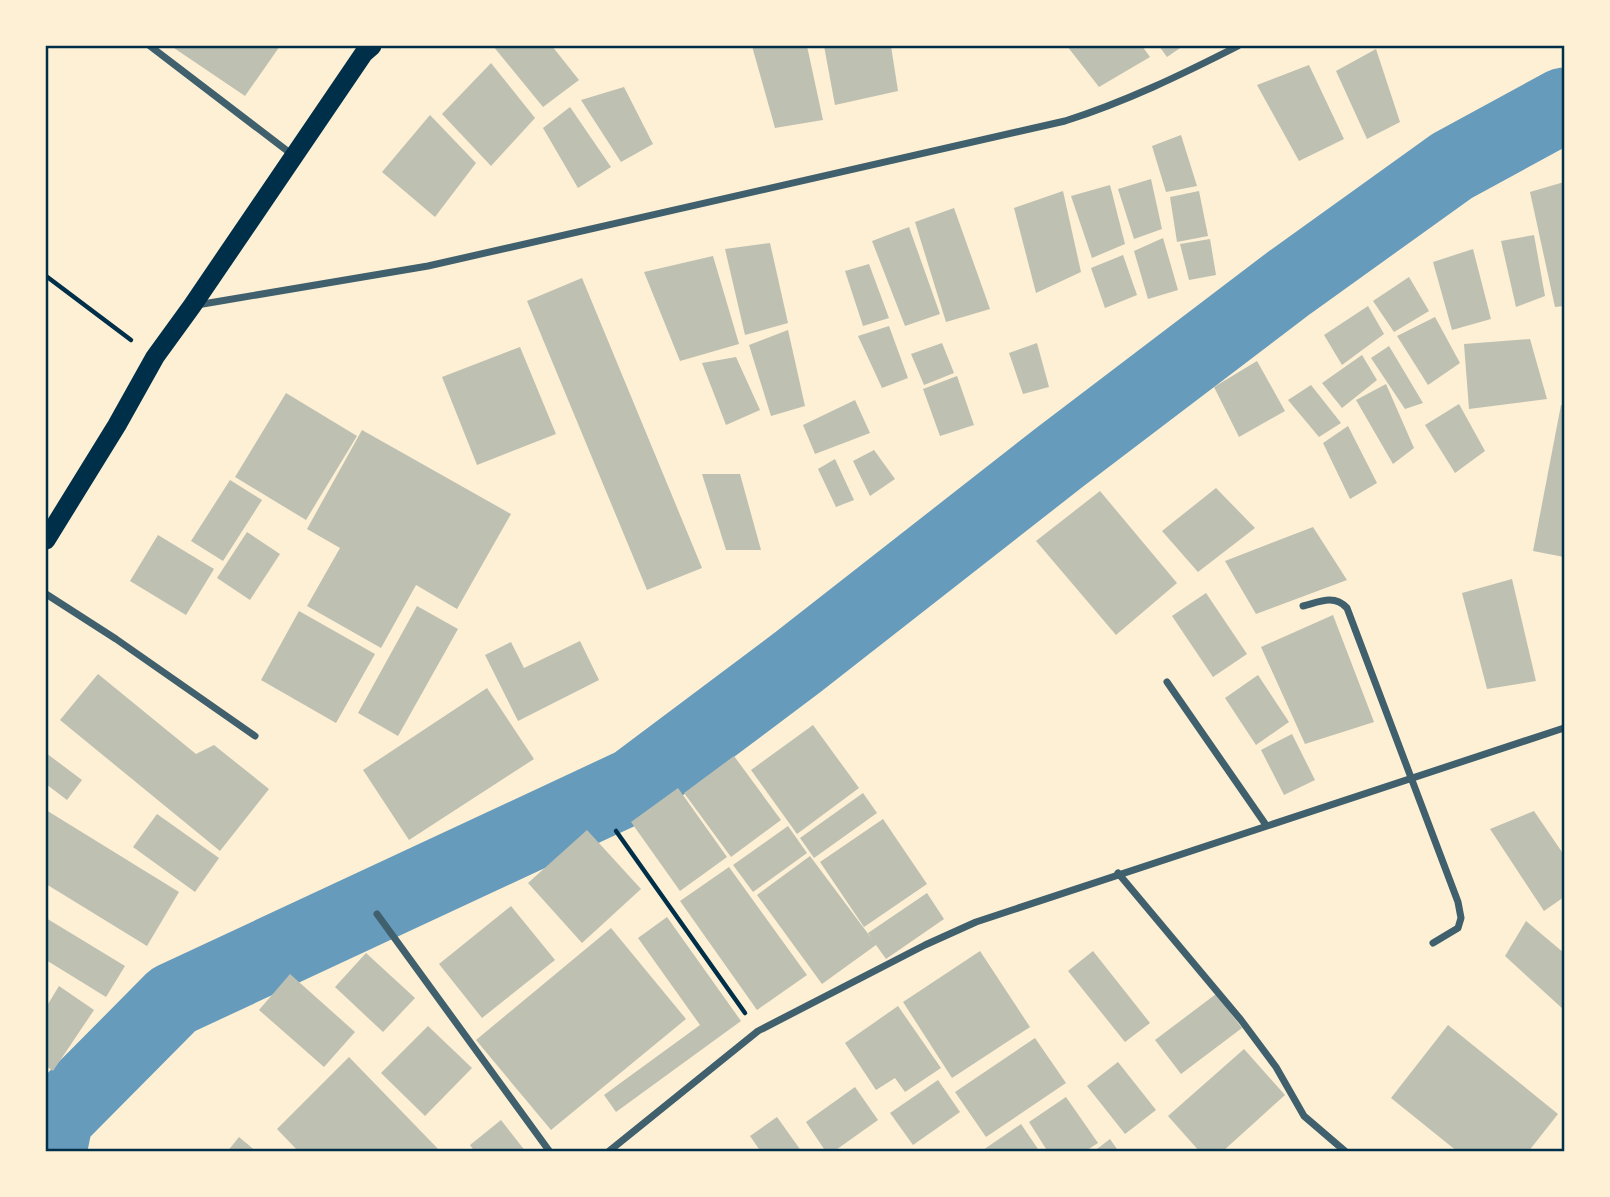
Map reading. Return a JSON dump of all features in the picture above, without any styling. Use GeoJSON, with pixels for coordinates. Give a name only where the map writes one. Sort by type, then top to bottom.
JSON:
{"type":"FeatureCollection","features":[{"type":"Feature","properties":{"kind":"highway"},"geometry":{"type":"LineString","coordinates":[[46,540],[117,425],[155,357],[368,48]]}},
{"type":"Feature","properties":{"kind":"street"},"geometry":{"type":"LineString","coordinates":[[150,46],[293,156]]}},
{"type":"Feature","properties":{"kind":"street"},"geometry":{"type":"LineString","coordinates":[[192,306],[428,266],[1065,121],[1173,79],[1238,46]]}},
{"type":"Feature","properties":{"kind":"street"},"geometry":{"type":"LineString","coordinates":[[46,594],[117,639],[255,736]]}},
{"type":"Feature","properties":{"kind":"street"},"geometry":{"type":"LineString","coordinates":[[1303,606],[1331,599],[1347,608],[1458,902],[1461,918],[1458,928],[1433,943]]}},
{"type":"Feature","properties":{"kind":"street"},"geometry":{"type":"LineString","coordinates":[[1167,682],[1266,825]]}},
{"type":"Feature","properties":{"kind":"street"},"geometry":{"type":"LineString","coordinates":[[608,1152],[758,1031],[925,945],[976,922],[1564,728]]}},
{"type":"Feature","properties":{"kind":"street"},"geometry":{"type":"LineString","coordinates":[[1118,873],[1241,1020],[1276,1066],[1304,1116],[1346,1152]]}},
{"type":"Feature","properties":{"kind":"street"},"geometry":{"type":"LineString","coordinates":[[377,914],[550,1152]]}},
{"type":"Feature","properties":{"kind":"path"},"geometry":{"type":"LineString","coordinates":[[46,276],[155,357]]}},
{"type":"Feature","properties":{"kind":"path"},"geometry":{"type":"LineString","coordinates":[[616,831],[758,1031]]}},
{"type":"Feature","properties":{"kind":"building"},"geometry":{"type":"Polygon","coordinates":[[[171,46],[280,46],[245,96],[171,46]]]}},
{"type":"Feature","properties":{"kind":"building"},"geometry":{"type":"Polygon","coordinates":[[[493,46],[552,46],[579,80],[543,107],[493,46]]]}},
{"type":"Feature","properties":{"kind":"building"},"geometry":{"type":"Polygon","coordinates":[[[752,46],[807,46],[823,120],[775,128],[752,46]]]}},
{"type":"Feature","properties":{"kind":"building"},"geometry":{"type":"Polygon","coordinates":[[[824,46],[891,46],[898,91],[835,105],[824,46]]]}},
{"type":"Feature","properties":{"kind":"building"},"geometry":{"type":"Polygon","coordinates":[[[1067,46],[1142,46],[1150,57],[1099,87],[1067,46]]]}},
{"type":"Feature","properties":{"kind":"building"},"geometry":{"type":"Polygon","coordinates":[[[1159,46],[1183,46],[1167,57],[1159,46]]]}},
{"type":"Feature","properties":{"kind":"building"},"geometry":{"type":"Polygon","coordinates":[[[1376,49],[1400,122],[1367,139],[1336,71],[1376,49]]]}},
{"type":"Feature","properties":{"kind":"building"},"geometry":{"type":"Polygon","coordinates":[[[491,63],[535,118],[491,166],[442,114],[491,63]]]}},
{"type":"Feature","properties":{"kind":"building"},"geometry":{"type":"Polygon","coordinates":[[[1309,65],[1344,139],[1299,161],[1257,85],[1309,65]]]}},
{"type":"Feature","properties":{"kind":"building"},"geometry":{"type":"Polygon","coordinates":[[[624,87],[653,144],[621,162],[581,100],[624,87]]]}},
{"type":"Feature","properties":{"kind":"building"},"geometry":{"type":"Polygon","coordinates":[[[570,107],[611,167],[578,188],[543,128],[570,107]]]}},
{"type":"Feature","properties":{"kind":"building"},"geometry":{"type":"Polygon","coordinates":[[[430,115],[476,163],[435,217],[382,172],[430,115]]]}},
{"type":"Feature","properties":{"kind":"building"},"geometry":{"type":"Polygon","coordinates":[[[1181,135],[1197,186],[1166,192],[1152,146],[1181,135]]]}},
{"type":"Feature","properties":{"kind":"building"},"geometry":{"type":"Polygon","coordinates":[[[1151,179],[1162,229],[1134,239],[1118,189],[1151,179]]]}},
{"type":"Feature","properties":{"kind":"building"},"geometry":{"type":"Polygon","coordinates":[[[1564,182],[1564,306],[1555,307],[1530,192],[1564,182]]]}},
{"type":"Feature","properties":{"kind":"building"},"geometry":{"type":"Polygon","coordinates":[[[1110,185],[1125,244],[1092,258],[1071,196],[1110,185]]]}},
{"type":"Feature","properties":{"kind":"building"},"geometry":{"type":"Polygon","coordinates":[[[1063,191],[1081,272],[1036,293],[1014,208],[1063,191]]]}},
{"type":"Feature","properties":{"kind":"building"},"geometry":{"type":"Polygon","coordinates":[[[1199,191],[1208,236],[1177,242],[1170,197],[1199,191]]]}},
{"type":"Feature","properties":{"kind":"building"},"geometry":{"type":"Polygon","coordinates":[[[954,208],[990,309],[946,322],[915,222],[954,208]]]}},
{"type":"Feature","properties":{"kind":"building"},"geometry":{"type":"Polygon","coordinates":[[[909,227],[940,314],[905,326],[872,241],[909,227]]]}},
{"type":"Feature","properties":{"kind":"building"},"geometry":{"type":"Polygon","coordinates":[[[1534,235],[1545,296],[1516,307],[1501,241],[1534,235]]]}},
{"type":"Feature","properties":{"kind":"building"},"geometry":{"type":"Polygon","coordinates":[[[1163,238],[1178,290],[1148,299],[1134,251],[1163,238]]]}},
{"type":"Feature","properties":{"kind":"building"},"geometry":{"type":"Polygon","coordinates":[[[1210,239],[1216,275],[1189,280],[1180,244],[1210,239]]]}},
{"type":"Feature","properties":{"kind":"building"},"geometry":{"type":"Polygon","coordinates":[[[770,243],[788,323],[745,335],[725,249],[770,243]]]}},
{"type":"Feature","properties":{"kind":"building"},"geometry":{"type":"Polygon","coordinates":[[[1473,249],[1491,319],[1452,330],[1433,262],[1473,249]]]}},
{"type":"Feature","properties":{"kind":"building"},"geometry":{"type":"Polygon","coordinates":[[[1123,255],[1137,295],[1105,308],[1091,268],[1123,255]]]}},
{"type":"Feature","properties":{"kind":"building"},"geometry":{"type":"Polygon","coordinates":[[[713,256],[739,344],[680,361],[644,272],[713,256]]]}},
{"type":"Feature","properties":{"kind":"building"},"geometry":{"type":"Polygon","coordinates":[[[869,264],[889,318],[863,326],[845,271],[869,264]]]}},
{"type":"Feature","properties":{"kind":"building"},"geometry":{"type":"Polygon","coordinates":[[[1409,277],[1429,311],[1394,332],[1373,301],[1409,277]]]}},
{"type":"Feature","properties":{"kind":"building"},"geometry":{"type":"Polygon","coordinates":[[[582,278],[702,568],[647,590],[527,301],[582,278]]]}},
{"type":"Feature","properties":{"kind":"building"},"geometry":{"type":"Polygon","coordinates":[[[1368,306],[1384,334],[1342,365],[1324,335],[1368,306]]]}},
{"type":"Feature","properties":{"kind":"building"},"geometry":{"type":"Polygon","coordinates":[[[1435,317],[1460,363],[1428,385],[1397,336],[1435,317]]]}},
{"type":"Feature","properties":{"kind":"building"},"geometry":{"type":"Polygon","coordinates":[[[889,326],[908,378],[882,388],[858,336],[889,326]]]}},
{"type":"Feature","properties":{"kind":"building"},"geometry":{"type":"Polygon","coordinates":[[[788,330],[805,406],[771,416],[749,345],[788,330]]]}},
{"type":"Feature","properties":{"kind":"building"},"geometry":{"type":"Polygon","coordinates":[[[1530,339],[1547,399],[1469,409],[1464,344],[1530,339]]]}},
{"type":"Feature","properties":{"kind":"building"},"geometry":{"type":"Polygon","coordinates":[[[942,343],[954,373],[924,385],[911,354],[942,343]]]}},
{"type":"Feature","properties":{"kind":"building"},"geometry":{"type":"Polygon","coordinates":[[[1037,343],[1049,387],[1023,394],[1009,353],[1037,343]]]}},
{"type":"Feature","properties":{"kind":"building"},"geometry":{"type":"Polygon","coordinates":[[[1389,346],[1423,403],[1405,409],[1371,358],[1389,346]]]}},
{"type":"Feature","properties":{"kind":"building"},"geometry":{"type":"Polygon","coordinates":[[[520,347],[556,434],[477,465],[442,377],[520,347]]]}},
{"type":"Feature","properties":{"kind":"building"},"geometry":{"type":"Polygon","coordinates":[[[1362,355],[1377,380],[1342,408],[1322,383],[1362,355]]]}},
{"type":"Feature","properties":{"kind":"building"},"geometry":{"type":"Polygon","coordinates":[[[736,357],[760,410],[726,425],[702,363],[736,357]]]}},
{"type":"Feature","properties":{"kind":"building"},"geometry":{"type":"Polygon","coordinates":[[[1257,361],[1285,411],[1239,437],[1214,387],[1257,361]]]}},
{"type":"Feature","properties":{"kind":"building"},"geometry":{"type":"Polygon","coordinates":[[[957,376],[974,425],[940,436],[923,389],[957,376]]]}},
{"type":"Feature","properties":{"kind":"building"},"geometry":{"type":"Polygon","coordinates":[[[1386,384],[1414,448],[1393,464],[1356,400],[1386,384]]]}},
{"type":"Feature","properties":{"kind":"building"},"geometry":{"type":"Polygon","coordinates":[[[1311,385],[1341,423],[1319,437],[1288,400],[1311,385]]]}},
{"type":"Feature","properties":{"kind":"building"},"geometry":{"type":"Polygon","coordinates":[[[286,393],[357,436],[306,520],[235,477],[286,393]]]}},
{"type":"Feature","properties":{"kind":"building"},"geometry":{"type":"Polygon","coordinates":[[[855,400],[870,433],[815,454],[803,425],[855,400]]]}},
{"type":"Feature","properties":{"kind":"building"},"geometry":{"type":"Polygon","coordinates":[[[1459,404],[1485,451],[1455,473],[1425,425],[1459,404]]]}},
{"type":"Feature","properties":{"kind":"building"},"geometry":{"type":"Polygon","coordinates":[[[1561,405],[1564,406],[1564,557],[1533,551],[1561,405]]]}},
{"type":"Feature","properties":{"kind":"building"},"geometry":{"type":"Polygon","coordinates":[[[1348,426],[1377,483],[1350,499],[1323,443],[1348,426]]]}},
{"type":"Feature","properties":{"kind":"building"},"geometry":{"type":"Polygon","coordinates":[[[362,430],[511,514],[457,609],[416,585],[381,648],[307,606],[340,548],[307,529],[362,430]]]}},
{"type":"Feature","properties":{"kind":"building"},"geometry":{"type":"Polygon","coordinates":[[[874,450],[895,479],[870,496],[853,461],[874,450]]]}},
{"type":"Feature","properties":{"kind":"building"},"geometry":{"type":"Polygon","coordinates":[[[835,459],[854,500],[836,507],[818,469],[835,459]]]}},
{"type":"Feature","properties":{"kind":"building"},"geometry":{"type":"Polygon","coordinates":[[[702,474],[740,474],[761,550],[726,550],[702,474]]]}},
{"type":"Feature","properties":{"kind":"building"},"geometry":{"type":"Polygon","coordinates":[[[230,480],[262,500],[223,561],[191,541],[230,480]]]}},
{"type":"Feature","properties":{"kind":"building"},"geometry":{"type":"Polygon","coordinates":[[[1216,488],[1255,528],[1198,572],[1162,531],[1216,488]]]}},
{"type":"Feature","properties":{"kind":"building"},"geometry":{"type":"Polygon","coordinates":[[[1100,491],[1177,583],[1116,635],[1036,541],[1100,491]]]}},
{"type":"Feature","properties":{"kind":"building"},"geometry":{"type":"Polygon","coordinates":[[[1313,527],[1347,580],[1256,614],[1225,561],[1313,527]]]}},
{"type":"Feature","properties":{"kind":"building"},"geometry":{"type":"Polygon","coordinates":[[[247,532],[280,554],[250,600],[217,578],[247,532]]]}},
{"type":"Feature","properties":{"kind":"building"},"geometry":{"type":"Polygon","coordinates":[[[158,535],[214,569],[186,615],[130,581],[158,535]]]}},
{"type":"Feature","properties":{"kind":"building"},"geometry":{"type":"Polygon","coordinates":[[[1512,579],[1536,681],[1487,689],[1462,593],[1512,579]]]}},
{"type":"Feature","properties":{"kind":"building"},"geometry":{"type":"Polygon","coordinates":[[[1206,593],[1247,654],[1213,677],[1172,616],[1206,593]]]}},
{"type":"Feature","properties":{"kind":"building"},"geometry":{"type":"Polygon","coordinates":[[[417,606],[458,629],[398,736],[358,713],[417,606]]]}},
{"type":"Feature","properties":{"kind":"building"},"geometry":{"type":"Polygon","coordinates":[[[299,611],[375,654],[336,723],[261,680],[299,611]]]}},
{"type":"Feature","properties":{"kind":"building"},"geometry":{"type":"Polygon","coordinates":[[[1333,615],[1374,722],[1305,744],[1261,647],[1333,615]]]}},
{"type":"Feature","properties":{"kind":"building"},"geometry":{"type":"Polygon","coordinates":[[[580,641],[599,680],[518,721],[485,655],[511,642],[524,668],[580,641]]]}},
{"type":"Feature","properties":{"kind":"building"},"geometry":{"type":"Polygon","coordinates":[[[98,674],[196,754],[214,745],[269,789],[220,851],[60,720],[98,674]]]}},
{"type":"Feature","properties":{"kind":"building"},"geometry":{"type":"Polygon","coordinates":[[[1258,675],[1289,722],[1256,745],[1225,698],[1258,675]]]}},
{"type":"Feature","properties":{"kind":"building"},"geometry":{"type":"Polygon","coordinates":[[[487,688],[534,759],[409,840],[363,770],[487,688]]]}},
{"type":"Feature","properties":{"kind":"building"},"geometry":{"type":"Polygon","coordinates":[[[813,725],[859,788],[797,834],[751,770],[813,725]]]}},
{"type":"Feature","properties":{"kind":"building"},"geometry":{"type":"Polygon","coordinates":[[[1292,734],[1315,780],[1284,795],[1261,750],[1292,734]]]}},
{"type":"Feature","properties":{"kind":"building"},"geometry":{"type":"Polygon","coordinates":[[[46,753],[82,780],[67,800],[46,784],[46,753]]]}},
{"type":"Feature","properties":{"kind":"building"},"geometry":{"type":"Polygon","coordinates":[[[734,756],[781,820],[731,857],[684,793],[734,756]]]}},
{"type":"Feature","properties":{"kind":"building"},"geometry":{"type":"Polygon","coordinates":[[[678,788],[727,857],[680,891],[631,822],[678,788]]]}},
{"type":"Feature","properties":{"kind":"building"},"geometry":{"type":"Polygon","coordinates":[[[863,793],[877,813],[814,858],[800,838],[863,793]]]}},
{"type":"Feature","properties":{"kind":"building"},"geometry":{"type":"Polygon","coordinates":[[[46,810],[179,892],[147,946],[46,884],[46,810]]]}},
{"type":"Feature","properties":{"kind":"building"},"geometry":{"type":"Polygon","coordinates":[[[1534,811],[1564,855],[1564,897],[1544,911],[1490,829],[1534,811]]]}},
{"type":"Feature","properties":{"kind":"building"},"geometry":{"type":"Polygon","coordinates":[[[157,814],[219,858],[195,892],[133,847],[157,814]]]}},
{"type":"Feature","properties":{"kind":"building"},"geometry":{"type":"Polygon","coordinates":[[[883,819],[927,884],[864,927],[820,862],[883,819]]]}},
{"type":"Feature","properties":{"kind":"building"},"geometry":{"type":"Polygon","coordinates":[[[788,826],[807,853],[753,892],[733,865],[788,826]]]}},
{"type":"Feature","properties":{"kind":"building"},"geometry":{"type":"Polygon","coordinates":[[[587,830],[641,889],[582,943],[528,883],[587,830]]]}},
{"type":"Feature","properties":{"kind":"building"},"geometry":{"type":"Polygon","coordinates":[[[810,856],[872,939],[868,933],[927,893],[944,919],[886,959],[876,945],[822,984],[757,895],[810,856]]]}},
{"type":"Feature","properties":{"kind":"building"},"geometry":{"type":"Polygon","coordinates":[[[729,867],[807,975],[757,1010],[680,901],[729,867]]]}},
{"type":"Feature","properties":{"kind":"building"},"geometry":{"type":"Polygon","coordinates":[[[511,906],[555,960],[482,1018],[439,964],[511,906]]]}},
{"type":"Feature","properties":{"kind":"building"},"geometry":{"type":"Polygon","coordinates":[[[667,917],[741,1021],[616,1112],[604,1095],[700,1025],[638,938],[667,917]]]}},
{"type":"Feature","properties":{"kind":"building"},"geometry":{"type":"Polygon","coordinates":[[[46,918],[125,966],[106,997],[46,960],[46,918]]]}},
{"type":"Feature","properties":{"kind":"building"},"geometry":{"type":"Polygon","coordinates":[[[1526,921],[1564,953],[1564,1010],[1505,956],[1526,921]]]}},
{"type":"Feature","properties":{"kind":"building"},"geometry":{"type":"Polygon","coordinates":[[[611,928],[686,1019],[551,1130],[476,1040],[611,928]]]}},
{"type":"Feature","properties":{"kind":"building"},"geometry":{"type":"Polygon","coordinates":[[[980,951],[1030,1027],[952,1078],[903,1002],[980,951]]]}},
{"type":"Feature","properties":{"kind":"building"},"geometry":{"type":"Polygon","coordinates":[[[1093,951],[1150,1023],[1125,1042],[1068,971],[1093,951]]]}},
{"type":"Feature","properties":{"kind":"building"},"geometry":{"type":"Polygon","coordinates":[[[366,953],[415,998],[383,1032],[335,987],[366,953]]]}},
{"type":"Feature","properties":{"kind":"building"},"geometry":{"type":"Polygon","coordinates":[[[290,974],[355,1032],[324,1067],[259,1010],[290,974]]]}},
{"type":"Feature","properties":{"kind":"building"},"geometry":{"type":"Polygon","coordinates":[[[59,986],[94,1010],[53,1071],[46,1066],[46,1002],[48,1004],[59,986]]]}},
{"type":"Feature","properties":{"kind":"building"},"geometry":{"type":"Polygon","coordinates":[[[1216,994],[1242,1028],[1181,1074],[1155,1040],[1216,994]]]}},
{"type":"Feature","properties":{"kind":"building"},"geometry":{"type":"Polygon","coordinates":[[[898,1006],[941,1068],[905,1092],[895,1078],[876,1090],[845,1043],[898,1006]]]}},
{"type":"Feature","properties":{"kind":"building"},"geometry":{"type":"Polygon","coordinates":[[[1448,1025],[1558,1114],[1528,1152],[1458,1152],[1391,1098],[1448,1025]]]}},
{"type":"Feature","properties":{"kind":"building"},"geometry":{"type":"Polygon","coordinates":[[[428,1026],[472,1068],[425,1116],[381,1073],[428,1026]]]}},
{"type":"Feature","properties":{"kind":"building"},"geometry":{"type":"Polygon","coordinates":[[[1035,1038],[1066,1083],[986,1137],[955,1092],[1035,1038]]]}},
{"type":"Feature","properties":{"kind":"building"},"geometry":{"type":"Polygon","coordinates":[[[1244,1049],[1285,1095],[1222,1152],[1200,1152],[1168,1116],[1244,1049]]]}},
{"type":"Feature","properties":{"kind":"building"},"geometry":{"type":"Polygon","coordinates":[[[349,1057],[441,1152],[299,1152],[277,1129],[349,1057]]]}},
{"type":"Feature","properties":{"kind":"building"},"geometry":{"type":"Polygon","coordinates":[[[1118,1062],[1156,1110],[1125,1134],[1087,1086],[1118,1062]]]}},
{"type":"Feature","properties":{"kind":"building"},"geometry":{"type":"Polygon","coordinates":[[[938,1080],[960,1112],[913,1145],[890,1113],[938,1080]]]}},
{"type":"Feature","properties":{"kind":"building"},"geometry":{"type":"Polygon","coordinates":[[[855,1087],[878,1120],[833,1152],[826,1152],[806,1122],[855,1087]]]}},
{"type":"Feature","properties":{"kind":"building"},"geometry":{"type":"Polygon","coordinates":[[[1066,1097],[1098,1143],[1084,1152],[1048,1152],[1029,1122],[1066,1097]]]}},
{"type":"Feature","properties":{"kind":"building"},"geometry":{"type":"Polygon","coordinates":[[[777,1117],[802,1152],[761,1152],[750,1136],[777,1117]]]}},
{"type":"Feature","properties":{"kind":"building"},"geometry":{"type":"Polygon","coordinates":[[[501,1120],[526,1152],[475,1152],[470,1145],[501,1120]]]}},
{"type":"Feature","properties":{"kind":"building"},"geometry":{"type":"Polygon","coordinates":[[[1021,1124],[1040,1152],[984,1152],[983,1150],[1021,1124]]]}},
{"type":"Feature","properties":{"kind":"building"},"geometry":{"type":"Polygon","coordinates":[[[239,1137],[257,1152],[227,1152],[239,1137]]]}},
{"type":"Feature","properties":{"kind":"building"},"geometry":{"type":"Polygon","coordinates":[[[1110,1139],[1119,1152],[1093,1152],[1110,1139]]]}},
{"type":"Feature","properties":{"kind":"waterway"},"geometry":{"type":"LineString","coordinates":[[49,1152],[56,1118],[173,1000],[634,785],[798,662],[1060,457],[1289,283],[1452,166],[1564,105]]}}]}
